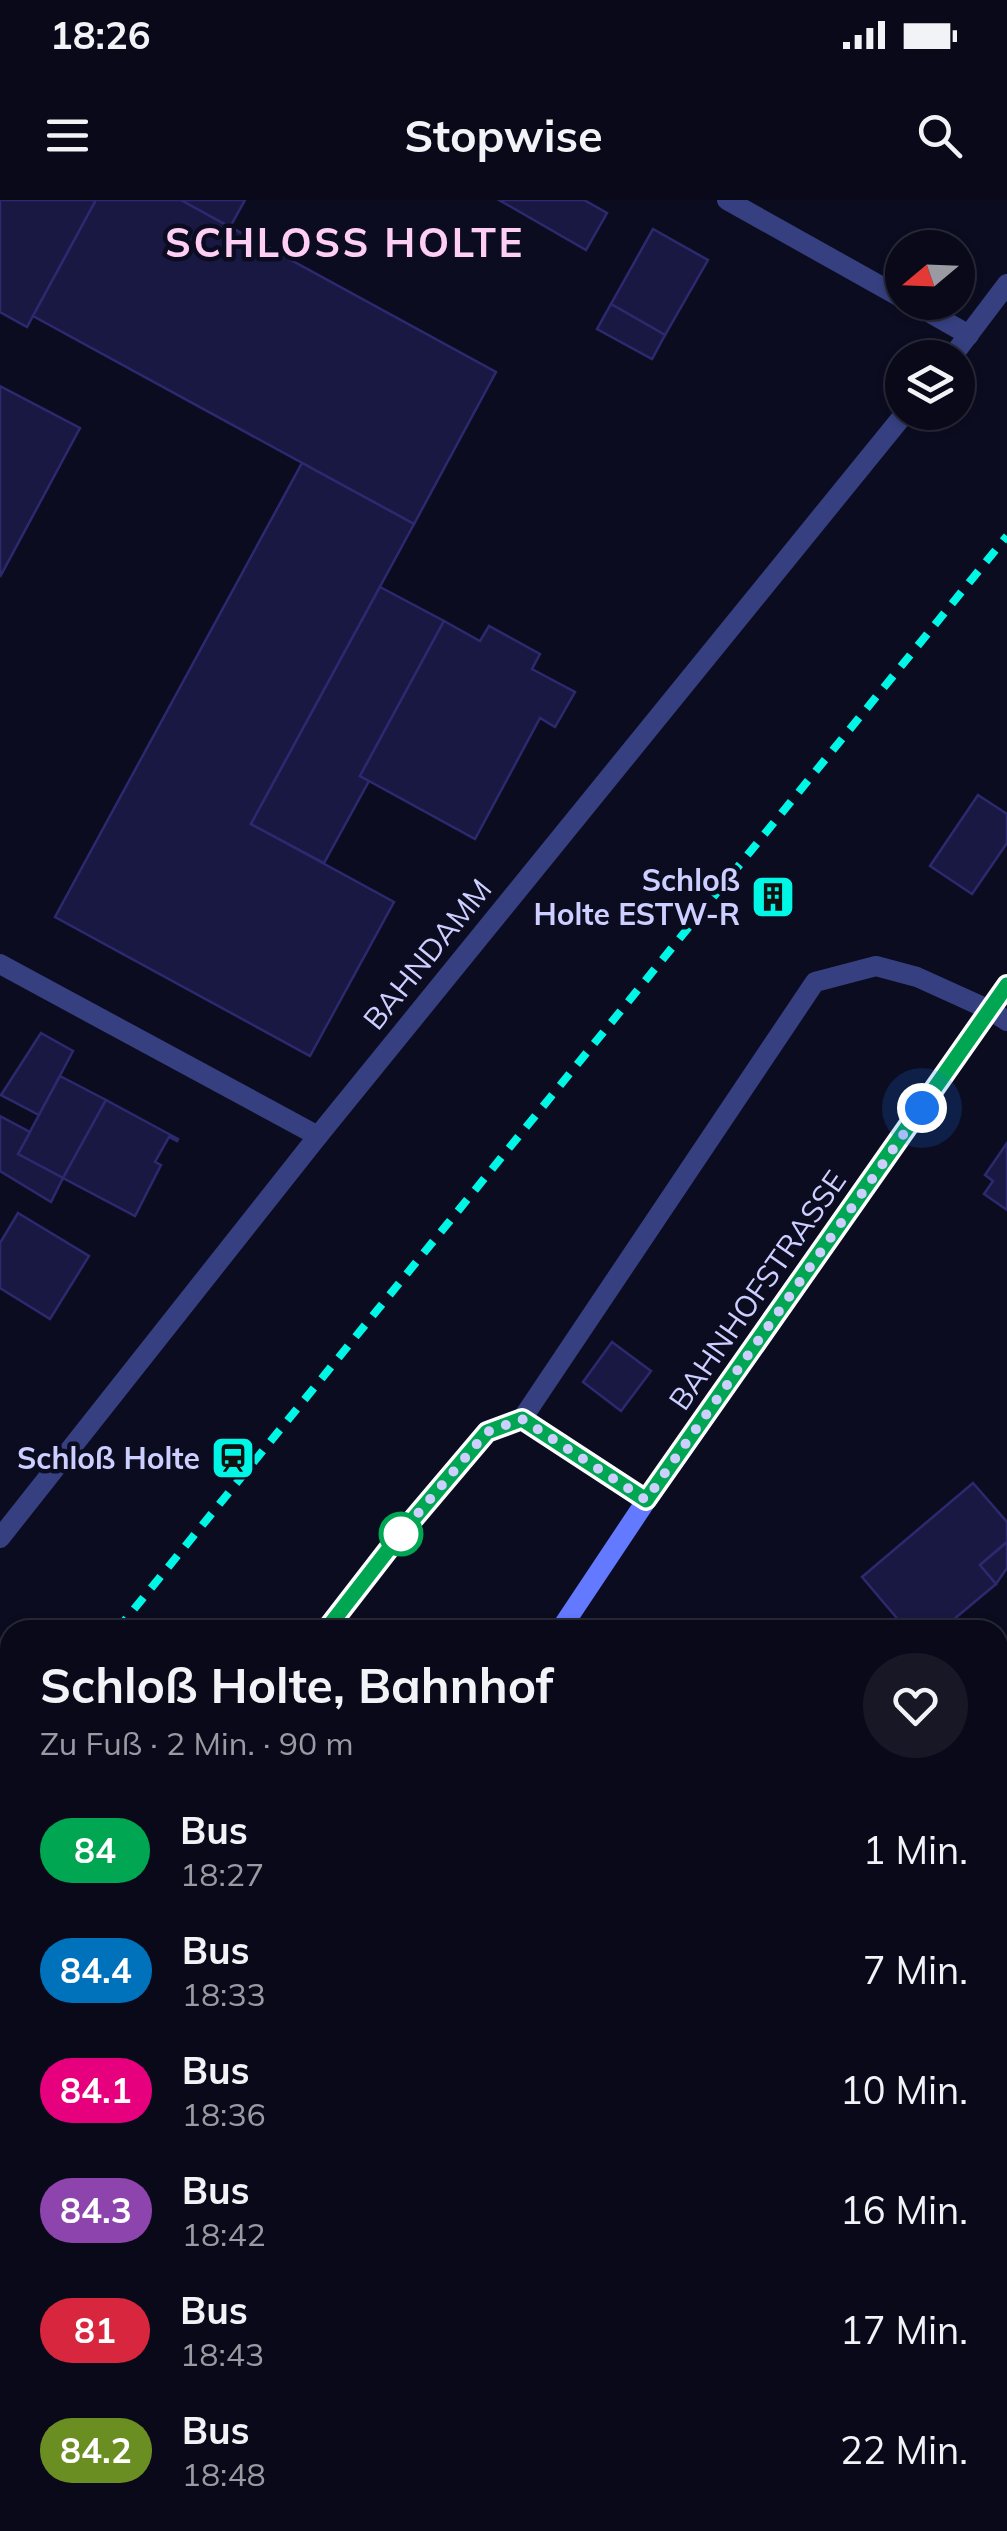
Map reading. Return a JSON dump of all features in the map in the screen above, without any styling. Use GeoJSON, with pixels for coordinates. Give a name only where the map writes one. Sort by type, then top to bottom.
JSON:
{"type":"FeatureCollection","features":[{"type":"Feature","properties":{"kind":"street"},"geometry":{"type":"LineString","coordinates":[[727,200],[885,288]]}},
{"type":"Feature","properties":{"kind":"street"},"geometry":{"type":"LineString","coordinates":[[965,340],[1007,284]]}},
{"type":"Feature","properties":{"kind":"street"},"geometry":{"type":"LineString","coordinates":[[943,320],[969,335]]}},
{"type":"Feature","properties":{"kind":"street","name":"BAHNDAMM"},"geometry":{"type":"LineString","coordinates":[[4,1527],[891,430]]}},
{"type":"Feature","properties":{"kind":"street"},"geometry":{"type":"LineString","coordinates":[[0,964],[318,1136]]}},
{"type":"Feature","properties":{"kind":"street"},"geometry":{"type":"LineString","coordinates":[[334,1620],[487,1432],[522,1419],[815,982],[876,966],[917,977],[999,1015]]}},
{"type":"Feature","properties":{"kind":"street","name":"BAHNHOFSTRASSE"},"geometry":{"type":"LineString","coordinates":[[567,1620],[646,1500],[999,1015],[1007,986]]}},
{"type":"Feature","properties":{"kind":"street"},"geometry":{"type":"LineString","coordinates":[[522,1419],[646,1500]]}},
{"type":"Feature","properties":{"kind":"building"},"geometry":{"type":"Polygon","coordinates":[[[0,200],[96,200],[27,327],[0,312],[0,200]]]}},
{"type":"Feature","properties":{"kind":"building"},"geometry":{"type":"Polygon","coordinates":[[[96,200],[181,200],[496,372],[414,524],[33,316],[96,200]]]}},
{"type":"Feature","properties":{"kind":"building"},"geometry":{"type":"Polygon","coordinates":[[[181,200],[245,200],[230,227],[181,200]]]}},
{"type":"Feature","properties":{"kind":"building"},"geometry":{"type":"Polygon","coordinates":[[[499,200],[584,200],[607,213],[586,250],[499,200]]]}},
{"type":"Feature","properties":{"kind":"building"},"geometry":{"type":"Polygon","coordinates":[[[653,229],[708,260],[665,335],[611,304],[653,229]]]}},
{"type":"Feature","properties":{"kind":"building"},"geometry":{"type":"Polygon","coordinates":[[[611,304],[665,335],[652,359],[597,329],[611,304]]]}},
{"type":"Feature","properties":{"kind":"building"},"geometry":{"type":"Polygon","coordinates":[[[0,386],[80,428],[0,577],[0,386]]]}},
{"type":"Feature","properties":{"kind":"building"},"geometry":{"type":"Polygon","coordinates":[[[302,463],[414,524],[251,824],[394,902],[310,1056],[55,917],[302,463]]]}},
{"type":"Feature","properties":{"kind":"building"},"geometry":{"type":"Polygon","coordinates":[[[380,587],[444,621],[360,776],[369,781],[324,863],[251,824],[380,587]]]}},
{"type":"Feature","properties":{"kind":"building"},"geometry":{"type":"Polygon","coordinates":[[[444,621],[480,641],[489,626],[540,654],[532,669],[575,692],[555,727],[540,718],[475,839],[360,776],[444,621]]]}},
{"type":"Feature","properties":{"kind":"building"},"geometry":{"type":"Polygon","coordinates":[[[978,795],[1007,814],[1007,843],[972,894],[930,866],[978,795]]]}},
{"type":"Feature","properties":{"kind":"building","name":"Schloß Holte ESTW-R"},"geometry":{"type":"Polygon","coordinates":[[[774,878],[791,892],[772,915],[755,902],[774,878]]]}},
{"type":"Feature","properties":{"kind":"building"},"geometry":{"type":"Polygon","coordinates":[[[41,1033],[73,1051],[39,1115],[1,1095],[41,1033]]]}},
{"type":"Feature","properties":{"kind":"building"},"geometry":{"type":"Polygon","coordinates":[[[60,1076],[106,1100],[63,1178],[18,1154],[60,1076]]]}},
{"type":"Feature","properties":{"kind":"building"},"geometry":{"type":"Polygon","coordinates":[[[106,1100],[178,1139],[169,1137],[155,1162],[161,1165],[135,1216],[63,1178],[106,1100]]]}},
{"type":"Feature","properties":{"kind":"building"},"geometry":{"type":"Polygon","coordinates":[[[0,1116],[30,1132],[18,1154],[63,1178],[51,1202],[0,1171],[0,1116]]]}},
{"type":"Feature","properties":{"kind":"building"},"geometry":{"type":"Polygon","coordinates":[[[1007,1143],[1007,1210],[984,1194],[993,1181],[985,1175],[1007,1143]]]}},
{"type":"Feature","properties":{"kind":"building"},"geometry":{"type":"Polygon","coordinates":[[[18,1213],[89,1256],[50,1319],[0,1288],[0,1243],[18,1213]]]}},
{"type":"Feature","properties":{"kind":"building"},"geometry":{"type":"Polygon","coordinates":[[[612,1342],[651,1371],[621,1411],[583,1382],[612,1342]]]}},
{"type":"Feature","properties":{"kind":"building"},"geometry":{"type":"Polygon","coordinates":[[[973,1483],[1007,1522],[1007,1542],[980,1565],[996,1584],[953,1620],[899,1620],[862,1577],[973,1483]]]}},
{"type":"Feature","properties":{"kind":"building"},"geometry":{"type":"Polygon","coordinates":[[[1007,1542],[1007,1568],[996,1584],[980,1565],[1007,1542]]]}},
{"type":"Feature","properties":{"kind":"railway"},"geometry":{"type":"LineString","coordinates":[[125,1620],[1007,536]]}},
{"type":"Feature","properties":{"kind":"bus line","name":"84"},"geometry":{"type":"LineString","coordinates":[[334,1620],[487,1432],[522,1419],[646,1500],[1007,985]]}},
{"type":"Feature","properties":{"kind":"place","name":"Schloß Holte ESTW-R"},"geometry":{"type":"Point","coordinates":[773,897]}},
{"type":"Feature","properties":{"kind":"place","name":"Schloß Holte"},"geometry":{"type":"Point","coordinates":[233,1458]}},
{"type":"Feature","properties":{"kind":"district","name":"SCHLOSS HOLTE"},"geometry":{"type":"Point","coordinates":[345,242]}},
{"type":"Feature","properties":{"kind":"route"},"geometry":{"type":"LineString","coordinates":[[401,1534],[398,1537],[487,1432],[522,1419],[646,1500],[922,1108]]}}]}
